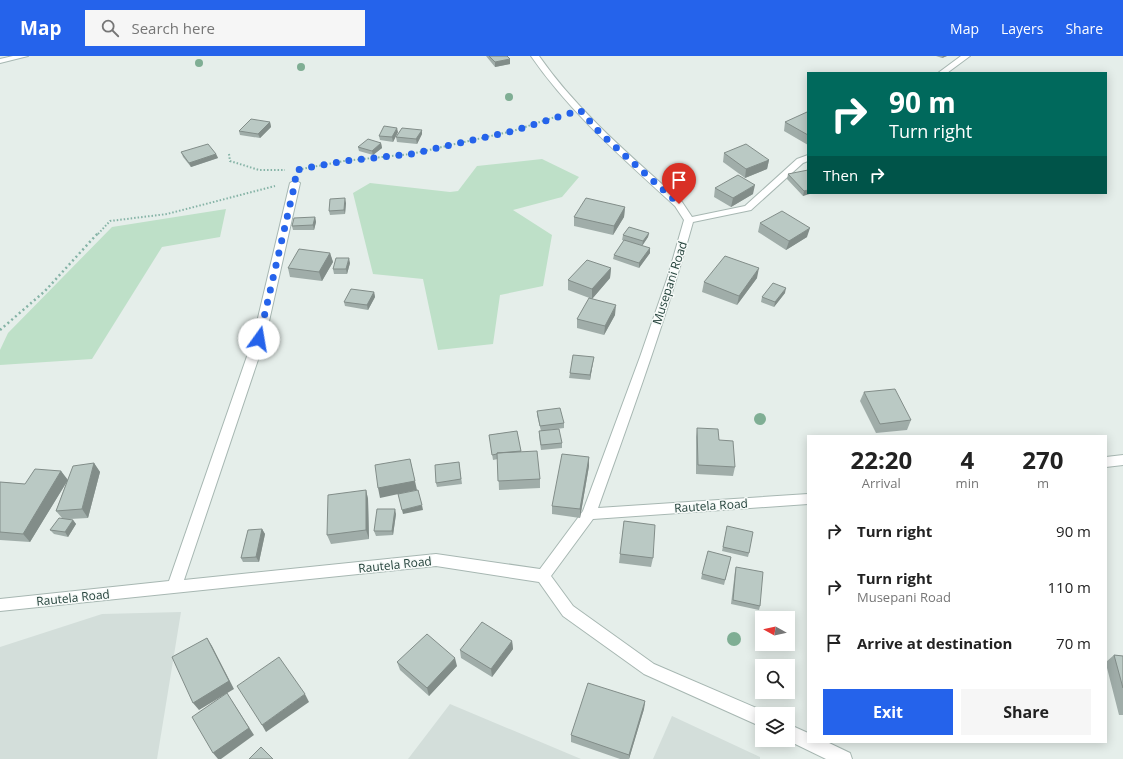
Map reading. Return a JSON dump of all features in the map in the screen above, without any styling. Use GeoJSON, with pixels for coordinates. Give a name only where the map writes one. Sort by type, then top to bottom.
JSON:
{"type":"FeatureCollection","features":[{"type":"Feature","properties":{"kind":"street"},"geometry":{"type":"LineString","coordinates":[[0,61],[24,56]]}},
{"type":"Feature","properties":{"kind":"street"},"geometry":{"type":"LineString","coordinates":[[535,56],[546,72],[600,133],[679,204],[689,220],[748,208],[800,161],[807,158]]}},
{"type":"Feature","properties":{"kind":"street"},"geometry":{"type":"LineString","coordinates":[[943,72],[966,56]]}},
{"type":"Feature","properties":{"kind":"street"},"geometry":{"type":"LineString","coordinates":[[174,587],[259,339],[295,183]]}},
{"type":"Feature","properties":{"kind":"street","name":"Musepani Road"},"geometry":{"type":"LineString","coordinates":[[589,514],[673,276],[689,220]]}},
{"type":"Feature","properties":{"kind":"street"},"geometry":{"type":"LineString","coordinates":[[1107,462],[1123,460]]}},
{"type":"Feature","properties":{"kind":"street","name":"Rautela Road"},"geometry":{"type":"LineString","coordinates":[[589,514],[807,499]]}},
{"type":"Feature","properties":{"kind":"street"},"geometry":{"type":"LineString","coordinates":[[589,514],[543,576],[568,611],[649,669],[755,716]]}},
{"type":"Feature","properties":{"kind":"street","name":"Rautela Road"},"geometry":{"type":"LineString","coordinates":[[0,605],[436,560],[543,576]]}},
{"type":"Feature","properties":{"kind":"street"},"geometry":{"type":"LineString","coordinates":[[795,736],[807,742]]}},
{"type":"Feature","properties":{"kind":"street"},"geometry":{"type":"LineString","coordinates":[[810,743],[844,759]]}},
{"type":"Feature","properties":{"kind":"path"},"geometry":{"type":"LineString","coordinates":[[228,154],[230,161],[259,170],[296,170],[344,161],[411,154],[513,131],[580,110]]}},
{"type":"Feature","properties":{"kind":"path"},"geometry":{"type":"LineString","coordinates":[[0,330],[45,291],[110,221],[167,214],[263,188],[295,183],[296,170]]}},
{"type":"Feature","properties":{"kind":"shaded area"},"geometry":{"type":"Polygon","coordinates":[[[181,612],[157,759],[0,759],[0,647],[102,614],[181,612]]]}},
{"type":"Feature","properties":{"kind":"shaded area"},"geometry":{"type":"Polygon","coordinates":[[[450,704],[581,759],[408,759],[450,704]]]}},
{"type":"Feature","properties":{"kind":"shaded area"},"geometry":{"type":"Polygon","coordinates":[[[672,716],[760,757],[760,759],[653,759],[672,716]]]}},
{"type":"Feature","properties":{"kind":"green space"},"geometry":{"type":"Polygon","coordinates":[[[542,159],[579,177],[562,197],[513,210],[552,235],[543,286],[500,295],[493,344],[438,350],[423,279],[373,274],[353,193],[370,183],[450,192],[458,191],[477,166],[542,159]]]}},
{"type":"Feature","properties":{"kind":"green space"},"geometry":{"type":"Polygon","coordinates":[[[226,209],[220,237],[162,247],[92,359],[0,365],[0,350],[8,333],[112,227],[226,209]]]}},
{"type":"Feature","properties":{"kind":"building"},"geometry":{"type":"Polygon","coordinates":[[[489,56],[507,56],[510,59],[495,62],[489,56]]]}},
{"type":"Feature","properties":{"kind":"building"},"geometry":{"type":"Polygon","coordinates":[[[807,112],[807,134],[785,122],[807,112]]]}},
{"type":"Feature","properties":{"kind":"building"},"geometry":{"type":"Polygon","coordinates":[[[251,119],[270,122],[258,134],[239,131],[251,119]]]}},
{"type":"Feature","properties":{"kind":"building"},"geometry":{"type":"Polygon","coordinates":[[[384,126],[397,128],[392,137],[379,136],[384,126]]]}},
{"type":"Feature","properties":{"kind":"building"},"geometry":{"type":"Polygon","coordinates":[[[402,128],[422,130],[416,139],[396,137],[402,128]]]}},
{"type":"Feature","properties":{"kind":"building"},"geometry":{"type":"Polygon","coordinates":[[[368,139],[381,143],[372,151],[358,147],[368,139]]]}},
{"type":"Feature","properties":{"kind":"building"},"geometry":{"type":"Polygon","coordinates":[[[208,144],[216,154],[189,163],[181,152],[208,144]]]}},
{"type":"Feature","properties":{"kind":"building"},"geometry":{"type":"Polygon","coordinates":[[[746,144],[769,160],[746,169],[724,153],[746,144]]]}},
{"type":"Feature","properties":{"kind":"building"},"geometry":{"type":"Polygon","coordinates":[[[807,170],[807,190],[804,191],[788,174],[807,170]]]}},
{"type":"Feature","properties":{"kind":"building"},"geometry":{"type":"Polygon","coordinates":[[[738,175],[755,185],[733,198],[715,188],[738,175]]]}},
{"type":"Feature","properties":{"kind":"building"},"geometry":{"type":"Polygon","coordinates":[[[345,198],[344,210],[329,211],[330,199],[345,198]]]}},
{"type":"Feature","properties":{"kind":"building"},"geometry":{"type":"Polygon","coordinates":[[[586,198],[625,207],[614,226],[574,217],[586,198]]]}},
{"type":"Feature","properties":{"kind":"building"},"geometry":{"type":"Polygon","coordinates":[[[782,211],[810,228],[789,241],[760,223],[782,211]]]}},
{"type":"Feature","properties":{"kind":"building"},"geometry":{"type":"Polygon","coordinates":[[[315,217],[313,225],[292,226],[294,218],[315,217]]]}},
{"type":"Feature","properties":{"kind":"building"},"geometry":{"type":"Polygon","coordinates":[[[629,227],[649,233],[643,241],[623,235],[629,227]]]}},
{"type":"Feature","properties":{"kind":"building"},"geometry":{"type":"Polygon","coordinates":[[[624,240],[650,248],[639,263],[614,255],[624,240]]]}},
{"type":"Feature","properties":{"kind":"building"},"geometry":{"type":"Polygon","coordinates":[[[299,249],[330,253],[319,272],[288,268],[299,249]]]}},
{"type":"Feature","properties":{"kind":"building"},"geometry":{"type":"Polygon","coordinates":[[[725,256],[759,268],[739,296],[704,282],[725,256]]]}},
{"type":"Feature","properties":{"kind":"building"},"geometry":{"type":"Polygon","coordinates":[[[336,258],[349,258],[346,269],[333,269],[336,258]]]}},
{"type":"Feature","properties":{"kind":"building"},"geometry":{"type":"Polygon","coordinates":[[[587,260],[611,268],[592,289],[568,280],[587,260]]]}},
{"type":"Feature","properties":{"kind":"building"},"geometry":{"type":"Polygon","coordinates":[[[773,283],[786,288],[775,302],[762,297],[773,283]]]}},
{"type":"Feature","properties":{"kind":"building"},"geometry":{"type":"Polygon","coordinates":[[[351,289],[374,292],[367,305],[344,302],[351,289]]]}},
{"type":"Feature","properties":{"kind":"building"},"geometry":{"type":"Polygon","coordinates":[[[589,298],[616,305],[605,326],[577,319],[589,298]]]}},
{"type":"Feature","properties":{"kind":"building"},"geometry":{"type":"Polygon","coordinates":[[[573,355],[594,357],[590,375],[570,373],[573,355]]]}},
{"type":"Feature","properties":{"kind":"building"},"geometry":{"type":"Polygon","coordinates":[[[895,389],[911,420],[880,424],[864,392],[895,389]]]}},
{"type":"Feature","properties":{"kind":"building"},"geometry":{"type":"Polygon","coordinates":[[[560,408],[564,423],[540,426],[537,411],[560,408]]]}},
{"type":"Feature","properties":{"kind":"building"},"geometry":{"type":"Polygon","coordinates":[[[697,428],[718,429],[719,440],[733,441],[735,467],[698,465],[697,428]]]}},
{"type":"Feature","properties":{"kind":"building"},"geometry":{"type":"Polygon","coordinates":[[[559,429],[562,443],[541,445],[539,431],[559,429]]]}},
{"type":"Feature","properties":{"kind":"building"},"geometry":{"type":"Polygon","coordinates":[[[517,431],[521,451],[497,453],[492,455],[489,435],[517,431]]]}},
{"type":"Feature","properties":{"kind":"building"},"geometry":{"type":"Polygon","coordinates":[[[537,451],[540,479],[498,481],[497,453],[537,451]]]}},
{"type":"Feature","properties":{"kind":"building"},"geometry":{"type":"Polygon","coordinates":[[[562,454],[589,457],[580,509],[552,506],[562,454]]]}},
{"type":"Feature","properties":{"kind":"building"},"geometry":{"type":"Polygon","coordinates":[[[410,459],[415,481],[378,488],[375,465],[410,459]]]}},
{"type":"Feature","properties":{"kind":"building"},"geometry":{"type":"Polygon","coordinates":[[[459,462],[461,479],[436,483],[435,465],[459,462]]]}},
{"type":"Feature","properties":{"kind":"building"},"geometry":{"type":"Polygon","coordinates":[[[94,463],[82,509],[56,511],[73,466],[94,463]]]}},
{"type":"Feature","properties":{"kind":"building"},"geometry":{"type":"Polygon","coordinates":[[[35,469],[61,471],[23,534],[0,532],[0,482],[25,484],[35,469]]]}},
{"type":"Feature","properties":{"kind":"building"},"geometry":{"type":"Polygon","coordinates":[[[366,490],[366,530],[327,535],[328,495],[366,490]]]}},
{"type":"Feature","properties":{"kind":"building"},"geometry":{"type":"Polygon","coordinates":[[[418,490],[422,505],[402,510],[398,494],[418,490]]]}},
{"type":"Feature","properties":{"kind":"building"},"geometry":{"type":"Polygon","coordinates":[[[377,509],[395,509],[392,531],[374,531],[377,509]]]}},
{"type":"Feature","properties":{"kind":"building"},"geometry":{"type":"Polygon","coordinates":[[[59,518],[73,520],[65,532],[50,530],[59,518]]]}},
{"type":"Feature","properties":{"kind":"building"},"geometry":{"type":"Polygon","coordinates":[[[624,521],[655,525],[653,558],[620,554],[624,521]]]}},
{"type":"Feature","properties":{"kind":"building"},"geometry":{"type":"Polygon","coordinates":[[[727,526],[753,532],[749,553],[723,547],[727,526]]]}},
{"type":"Feature","properties":{"kind":"building"},"geometry":{"type":"Polygon","coordinates":[[[262,529],[256,557],[241,558],[248,530],[262,529]]]}},
{"type":"Feature","properties":{"kind":"building"},"geometry":{"type":"Polygon","coordinates":[[[708,551],[731,557],[725,580],[702,574],[708,551]]]}},
{"type":"Feature","properties":{"kind":"building"},"geometry":{"type":"Polygon","coordinates":[[[736,567],[763,572],[760,606],[733,600],[736,567]]]}},
{"type":"Feature","properties":{"kind":"building"},"geometry":{"type":"Polygon","coordinates":[[[482,622],[512,641],[491,669],[460,650],[482,622]]]}},
{"type":"Feature","properties":{"kind":"building"},"geometry":{"type":"Polygon","coordinates":[[[427,634],[455,658],[427,688],[397,662],[427,634]]]}},
{"type":"Feature","properties":{"kind":"building"},"geometry":{"type":"Polygon","coordinates":[[[207,638],[229,681],[193,703],[172,657],[207,638]]]}},
{"type":"Feature","properties":{"kind":"building"},"geometry":{"type":"Polygon","coordinates":[[[1114,655],[1123,656],[1123,688],[1114,655]]]}},
{"type":"Feature","properties":{"kind":"building"},"geometry":{"type":"Polygon","coordinates":[[[279,657],[305,694],[262,725],[237,686],[279,657]]]}},
{"type":"Feature","properties":{"kind":"building"},"geometry":{"type":"Polygon","coordinates":[[[588,683],[645,701],[629,755],[571,735],[588,683]]]}},
{"type":"Feature","properties":{"kind":"building"},"geometry":{"type":"Polygon","coordinates":[[[227,693],[249,728],[213,753],[192,717],[227,693]]]}},
{"type":"Feature","properties":{"kind":"building"},"geometry":{"type":"Polygon","coordinates":[[[261,747],[273,759],[249,759],[261,747]]]}},
{"type":"Feature","properties":{"kind":"route"},"geometry":{"type":"LineString","coordinates":[[259,339],[295,183],[296,170],[344,161],[411,154],[513,131],[552,117],[580,110],[600,133],[679,204]]}}]}
